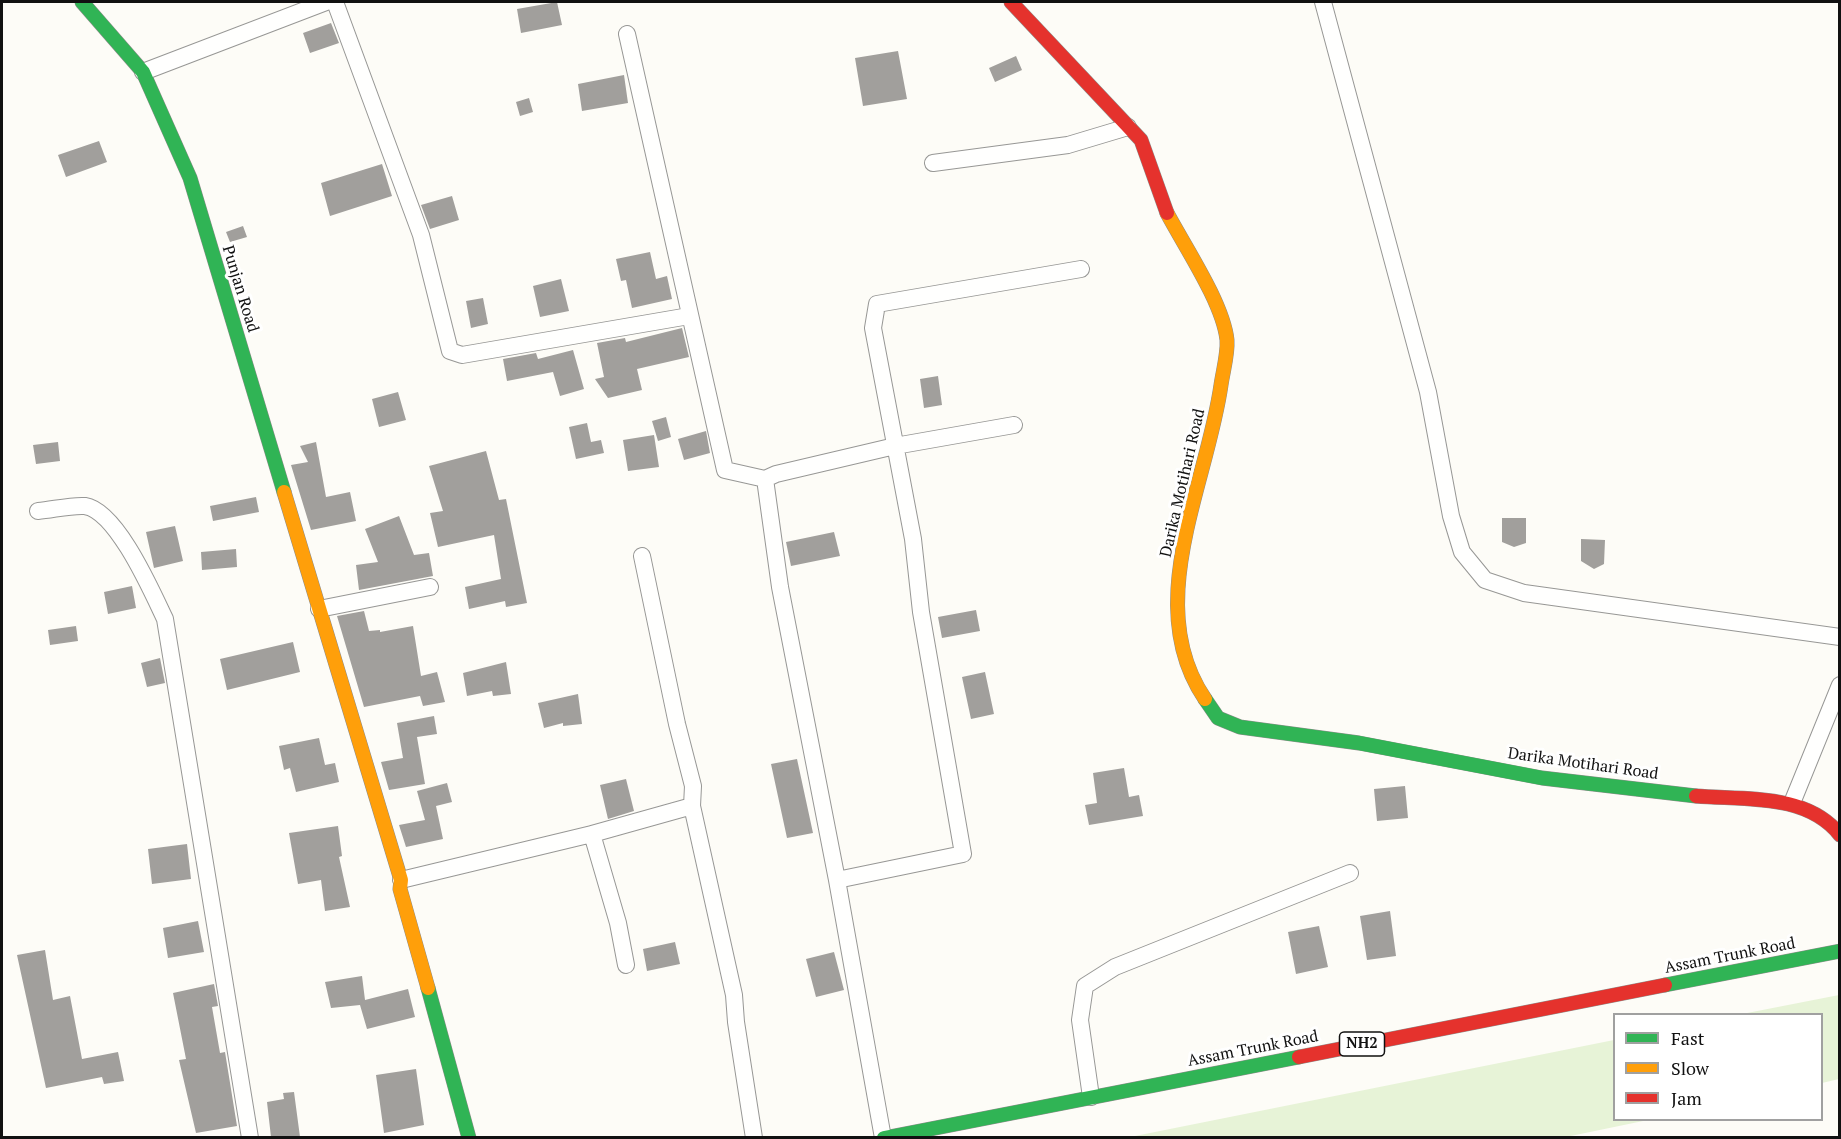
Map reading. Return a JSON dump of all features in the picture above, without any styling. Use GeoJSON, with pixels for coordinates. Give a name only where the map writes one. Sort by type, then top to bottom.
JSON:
{"type":"FeatureCollection","features":[{"type":"Feature","properties":{"kind":"main road","name":"Punjan Road"},"geometry":{"type":"LineString","coordinates":[[82,2],[143,72],[190,178],[401,880],[400,889],[469,1137]]}},
{"type":"Feature","properties":{"kind":"main road","name":"Darika Motihari Road"},"geometry":{"type":"LineString","coordinates":[[1011,2],[1141,140],[1164,208],[1220,310],[1227,341],[1215,426],[1186,529],[1179,570],[1179,621],[1183,655],[1195,684],[1218,718],[1240,727],[1359,743],[1542,778],[1694,796],[1794,797],[1832,825],[1839,835]]}},
{"type":"Feature","properties":{"kind":"main road","name":"Assam Trunk Road"},"geometry":{"type":"LineString","coordinates":[[884,1137],[1839,951]]}},
{"type":"Feature","properties":{"kind":"street"},"geometry":{"type":"LineString","coordinates":[[143,72],[326,2]]}},
{"type":"Feature","properties":{"kind":"street"},"geometry":{"type":"LineString","coordinates":[[335,2],[421,234],[450,351],[462,356],[688,316]]}},
{"type":"Feature","properties":{"kind":"street"},"geometry":{"type":"LineString","coordinates":[[1323,2],[1428,392],[1451,516],[1462,552],[1485,580],[1524,593],[1839,637]]}},
{"type":"Feature","properties":{"kind":"street"},"geometry":{"type":"LineString","coordinates":[[627,34],[688,316],[725,470],[765,479],[776,474],[895,446],[1014,425]]}},
{"type":"Feature","properties":{"kind":"street"},"geometry":{"type":"LineString","coordinates":[[933,163],[1068,145],[1128,127]]}},
{"type":"Feature","properties":{"kind":"street"},"geometry":{"type":"LineString","coordinates":[[837,880],[963,854],[921,612],[913,539],[873,328],[877,304],[1081,269]]}},
{"type":"Feature","properties":{"kind":"street"},"geometry":{"type":"LineString","coordinates":[[765,479],[780,586],[884,1137]]}},
{"type":"Feature","properties":{"kind":"street"},"geometry":{"type":"LineString","coordinates":[[38,511],[85,506],[102,514],[135,556],[165,619],[250,1137]]}},
{"type":"Feature","properties":{"kind":"street"},"geometry":{"type":"LineString","coordinates":[[642,556],[676,724],[693,786],[692,806],[734,995],[754,1137]]}},
{"type":"Feature","properties":{"kind":"street"},"geometry":{"type":"LineString","coordinates":[[319,609],[430,587]]}},
{"type":"Feature","properties":{"kind":"street"},"geometry":{"type":"LineString","coordinates":[[1794,797],[1839,685]]}},
{"type":"Feature","properties":{"kind":"street"},"geometry":{"type":"LineString","coordinates":[[401,880],[592,834],[692,806]]}},
{"type":"Feature","properties":{"kind":"street"},"geometry":{"type":"LineString","coordinates":[[592,834],[618,923],[626,965]]}},
{"type":"Feature","properties":{"kind":"street"},"geometry":{"type":"LineString","coordinates":[[1090,1097],[1080,1020],[1084,986],[1115,967],[1350,873]]}},
{"type":"Feature","properties":{"kind":"green space"},"geometry":{"type":"Polygon","coordinates":[[[1839,995],[1839,1079],[1823,1083],[1823,1013],[1747,1013],[1839,995]]]}},
{"type":"Feature","properties":{"kind":"green space"},"geometry":{"type":"Polygon","coordinates":[[[1613,1040],[1613,1121],[1643,1121],[1561,1138],[1130,1137],[1613,1040]]]}},
{"type":"Feature","properties":{"kind":"building"},"geometry":{"type":"Polygon","coordinates":[[[557,2],[562,25],[521,33],[517,9],[557,2]]]}},
{"type":"Feature","properties":{"kind":"building"},"geometry":{"type":"Polygon","coordinates":[[[331,23],[339,43],[310,53],[303,33],[331,23]]]}},
{"type":"Feature","properties":{"kind":"building"},"geometry":{"type":"Polygon","coordinates":[[[898,51],[907,99],[863,106],[855,58],[898,51]]]}},
{"type":"Feature","properties":{"kind":"building"},"geometry":{"type":"Polygon","coordinates":[[[1016,56],[1022,70],[995,82],[989,68],[1016,56]]]}},
{"type":"Feature","properties":{"kind":"building"},"geometry":{"type":"Polygon","coordinates":[[[624,75],[628,103],[582,111],[578,84],[624,75]]]}},
{"type":"Feature","properties":{"kind":"building"},"geometry":{"type":"Polygon","coordinates":[[[529,98],[533,112],[520,116],[516,102],[529,98]]]}},
{"type":"Feature","properties":{"kind":"building"},"geometry":{"type":"Polygon","coordinates":[[[99,141],[107,162],[66,177],[58,155],[99,141]]]}},
{"type":"Feature","properties":{"kind":"building"},"geometry":{"type":"Polygon","coordinates":[[[382,164],[392,196],[330,216],[321,183],[382,164]]]}},
{"type":"Feature","properties":{"kind":"building"},"geometry":{"type":"Polygon","coordinates":[[[452,196],[459,220],[430,229],[421,205],[452,196]]]}},
{"type":"Feature","properties":{"kind":"building"},"geometry":{"type":"Polygon","coordinates":[[[243,226],[247,237],[230,242],[226,232],[243,226]]]}},
{"type":"Feature","properties":{"kind":"building"},"geometry":{"type":"Polygon","coordinates":[[[650,252],[656,279],[667,276],[672,299],[632,308],[626,280],[621,281],[616,259],[650,252]]]}},
{"type":"Feature","properties":{"kind":"building"},"geometry":{"type":"Polygon","coordinates":[[[561,279],[569,311],[540,317],[533,286],[561,279]]]}},
{"type":"Feature","properties":{"kind":"building"},"geometry":{"type":"Polygon","coordinates":[[[483,298],[488,324],[471,328],[466,301],[483,298]]]}},
{"type":"Feature","properties":{"kind":"building"},"geometry":{"type":"Polygon","coordinates":[[[682,328],[689,357],[637,369],[642,390],[608,398],[595,379],[604,377],[597,343],[625,338],[626,342],[682,328]]]}},
{"type":"Feature","properties":{"kind":"building"},"geometry":{"type":"Polygon","coordinates":[[[573,350],[584,389],[560,396],[553,372],[507,381],[503,359],[536,353],[538,359],[573,350]]]}},
{"type":"Feature","properties":{"kind":"building"},"geometry":{"type":"Polygon","coordinates":[[[938,376],[942,405],[924,408],[920,379],[938,376]]]}},
{"type":"Feature","properties":{"kind":"building"},"geometry":{"type":"Polygon","coordinates":[[[398,392],[406,420],[379,427],[372,399],[398,392]]]}},
{"type":"Feature","properties":{"kind":"building"},"geometry":{"type":"Polygon","coordinates":[[[666,417],[671,437],[658,441],[652,421],[666,417]]]}},
{"type":"Feature","properties":{"kind":"building"},"geometry":{"type":"Polygon","coordinates":[[[587,423],[591,442],[601,440],[604,453],[576,459],[569,427],[587,423]]]}},
{"type":"Feature","properties":{"kind":"building"},"geometry":{"type":"Polygon","coordinates":[[[706,431],[710,453],[684,460],[678,439],[706,431]]]}},
{"type":"Feature","properties":{"kind":"building"},"geometry":{"type":"Polygon","coordinates":[[[654,435],[659,467],[628,471],[623,440],[654,435]]]}},
{"type":"Feature","properties":{"kind":"building"},"geometry":{"type":"Polygon","coordinates":[[[58,442],[60,461],[36,464],[33,445],[58,442]]]}},
{"type":"Feature","properties":{"kind":"building"},"geometry":{"type":"Polygon","coordinates":[[[316,442],[326,497],[350,492],[356,521],[311,530],[291,465],[308,462],[300,446],[316,442]]]}},
{"type":"Feature","properties":{"kind":"building"},"geometry":{"type":"Polygon","coordinates":[[[486,451],[499,500],[506,499],[527,603],[506,607],[505,601],[469,609],[465,587],[501,579],[494,535],[438,547],[430,513],[443,511],[429,466],[486,451]]]}},
{"type":"Feature","properties":{"kind":"building"},"geometry":{"type":"Polygon","coordinates":[[[256,497],[259,512],[213,521],[210,506],[256,497]]]}},
{"type":"Feature","properties":{"kind":"building"},"geometry":{"type":"Polygon","coordinates":[[[399,516],[414,555],[429,553],[433,576],[359,590],[356,565],[378,562],[365,529],[399,516]]]}},
{"type":"Feature","properties":{"kind":"building"},"geometry":{"type":"Polygon","coordinates":[[[1502,518],[1526,518],[1526,543],[1514,547],[1502,542],[1502,518]]]}},
{"type":"Feature","properties":{"kind":"building"},"geometry":{"type":"Polygon","coordinates":[[[175,526],[183,561],[154,568],[146,532],[175,526]]]}},
{"type":"Feature","properties":{"kind":"building"},"geometry":{"type":"Polygon","coordinates":[[[834,532],[840,556],[791,566],[786,542],[834,532]]]}},
{"type":"Feature","properties":{"kind":"building"},"geometry":{"type":"Polygon","coordinates":[[[1581,539],[1605,540],[1604,564],[1594,569],[1581,561],[1581,539]]]}},
{"type":"Feature","properties":{"kind":"building"},"geometry":{"type":"Polygon","coordinates":[[[236,549],[237,567],[202,570],[201,552],[236,549]]]}},
{"type":"Feature","properties":{"kind":"building"},"geometry":{"type":"Polygon","coordinates":[[[132,586],[136,608],[108,614],[104,592],[132,586]]]}},
{"type":"Feature","properties":{"kind":"building"},"geometry":{"type":"Polygon","coordinates":[[[976,610],[980,631],[942,638],[938,617],[976,610]]]}},
{"type":"Feature","properties":{"kind":"building"},"geometry":{"type":"Polygon","coordinates":[[[364,611],[369,631],[380,630],[380,632],[413,626],[421,676],[437,672],[445,702],[423,706],[420,696],[364,707],[337,616],[364,611]]]}},
{"type":"Feature","properties":{"kind":"building"},"geometry":{"type":"Polygon","coordinates":[[[76,626],[78,641],[50,645],[48,630],[76,626]]]}},
{"type":"Feature","properties":{"kind":"building"},"geometry":{"type":"Polygon","coordinates":[[[293,642],[300,672],[227,690],[220,659],[293,642]]]}},
{"type":"Feature","properties":{"kind":"building"},"geometry":{"type":"Polygon","coordinates":[[[160,658],[165,683],[147,687],[141,663],[160,658]]]}},
{"type":"Feature","properties":{"kind":"building"},"geometry":{"type":"Polygon","coordinates":[[[506,662],[511,694],[493,696],[492,691],[467,696],[463,673],[506,662]]]}},
{"type":"Feature","properties":{"kind":"building"},"geometry":{"type":"Polygon","coordinates":[[[985,672],[994,714],[971,719],[962,677],[985,672]]]}},
{"type":"Feature","properties":{"kind":"building"},"geometry":{"type":"Polygon","coordinates":[[[578,694],[582,724],[563,726],[563,723],[544,728],[538,703],[578,694]]]}},
{"type":"Feature","properties":{"kind":"building"},"geometry":{"type":"Polygon","coordinates":[[[434,716],[437,734],[417,737],[425,784],[389,790],[381,762],[403,758],[397,723],[434,716]]]}},
{"type":"Feature","properties":{"kind":"building"},"geometry":{"type":"Polygon","coordinates":[[[319,738],[325,765],[335,763],[339,782],[296,792],[290,768],[284,770],[279,746],[319,738]]]}},
{"type":"Feature","properties":{"kind":"building"},"geometry":{"type":"Polygon","coordinates":[[[797,759],[813,833],[787,838],[771,764],[797,759]]]}},
{"type":"Feature","properties":{"kind":"building"},"geometry":{"type":"Polygon","coordinates":[[[1124,768],[1129,797],[1139,795],[1143,816],[1089,825],[1085,805],[1097,803],[1093,773],[1124,768]]]}},
{"type":"Feature","properties":{"kind":"building"},"geometry":{"type":"Polygon","coordinates":[[[626,779],[634,811],[608,819],[600,785],[626,779]]]}},
{"type":"Feature","properties":{"kind":"building"},"geometry":{"type":"Polygon","coordinates":[[[447,783],[452,802],[436,806],[443,839],[406,847],[399,825],[425,820],[417,791],[447,783]]]}},
{"type":"Feature","properties":{"kind":"building"},"geometry":{"type":"Polygon","coordinates":[[[1405,786],[1408,818],[1377,821],[1374,789],[1405,786]]]}},
{"type":"Feature","properties":{"kind":"building"},"geometry":{"type":"Polygon","coordinates":[[[338,826],[342,856],[339,857],[350,907],[325,911],[321,880],[298,884],[289,833],[338,826]]]}},
{"type":"Feature","properties":{"kind":"building"},"geometry":{"type":"Polygon","coordinates":[[[187,844],[191,879],[152,884],[148,849],[187,844]]]}},
{"type":"Feature","properties":{"kind":"building"},"geometry":{"type":"Polygon","coordinates":[[[1390,911],[1396,956],[1367,960],[1360,916],[1390,911]]]}},
{"type":"Feature","properties":{"kind":"building"},"geometry":{"type":"Polygon","coordinates":[[[198,921],[204,952],[168,958],[163,928],[198,921]]]}},
{"type":"Feature","properties":{"kind":"building"},"geometry":{"type":"Polygon","coordinates":[[[1319,926],[1328,967],[1296,974],[1288,932],[1319,926]]]}},
{"type":"Feature","properties":{"kind":"building"},"geometry":{"type":"Polygon","coordinates":[[[675,942],[680,964],[647,971],[643,949],[675,942]]]}},
{"type":"Feature","properties":{"kind":"building"},"geometry":{"type":"Polygon","coordinates":[[[45,950],[53,1000],[70,996],[82,1059],[118,1052],[124,1081],[104,1084],[102,1077],[46,1088],[17,955],[45,950]]]}},
{"type":"Feature","properties":{"kind":"building"},"geometry":{"type":"Polygon","coordinates":[[[834,952],[844,990],[816,997],[806,959],[834,952]]]}},
{"type":"Feature","properties":{"kind":"building"},"geometry":{"type":"Polygon","coordinates":[[[362,976],[365,1000],[408,989],[415,1017],[367,1029],[360,1005],[331,1008],[325,982],[362,976]]]}},
{"type":"Feature","properties":{"kind":"building"},"geometry":{"type":"Polygon","coordinates":[[[214,984],[218,1006],[212,1007],[220,1053],[225,1052],[237,1126],[196,1133],[179,1060],[186,1059],[173,993],[214,984]]]}},
{"type":"Feature","properties":{"kind":"building"},"geometry":{"type":"Polygon","coordinates":[[[416,1069],[424,1125],[384,1133],[376,1075],[416,1069]]]}},
{"type":"Feature","properties":{"kind":"building"},"geometry":{"type":"Polygon","coordinates":[[[294,1092],[300,1137],[271,1137],[267,1102],[284,1099],[283,1093],[294,1092]]]}},
{"type":"Feature","properties":{"kind":"traffic: fast"},"geometry":{"type":"LineString","coordinates":[[82,2],[143,72],[190,178],[284,492]]}},
{"type":"Feature","properties":{"kind":"traffic: fast"},"geometry":{"type":"LineString","coordinates":[[1205,699],[1218,718],[1240,727],[1359,743],[1542,778],[1696,796]]}},
{"type":"Feature","properties":{"kind":"traffic: fast"},"geometry":{"type":"LineString","coordinates":[[1665,985],[1840,951]]}},
{"type":"Feature","properties":{"kind":"traffic: fast"},"geometry":{"type":"LineString","coordinates":[[428,988],[469,1138]]}},
{"type":"Feature","properties":{"kind":"traffic: fast"},"geometry":{"type":"LineString","coordinates":[[884,1138],[1299,1057]]}},
{"type":"Feature","properties":{"kind":"traffic: slow"},"geometry":{"type":"LineString","coordinates":[[1167,213],[1211,293],[1224,325],[1227,340],[1214,423],[1184,544],[1178,585],[1179,624],[1187,663],[1205,699]]}},
{"type":"Feature","properties":{"kind":"traffic: slow"},"geometry":{"type":"LineString","coordinates":[[284,492],[401,880],[400,889],[428,988]]}},
{"type":"Feature","properties":{"kind":"traffic: jam"},"geometry":{"type":"LineString","coordinates":[[1011,2],[1141,140],[1167,213]]}},
{"type":"Feature","properties":{"kind":"traffic: jam"},"geometry":{"type":"LineString","coordinates":[[1696,796],[1754,799],[1793,805],[1826,821],[1840,835]]}},
{"type":"Feature","properties":{"kind":"traffic: jam"},"geometry":{"type":"LineString","coordinates":[[1299,1057],[1665,985]]}}]}
